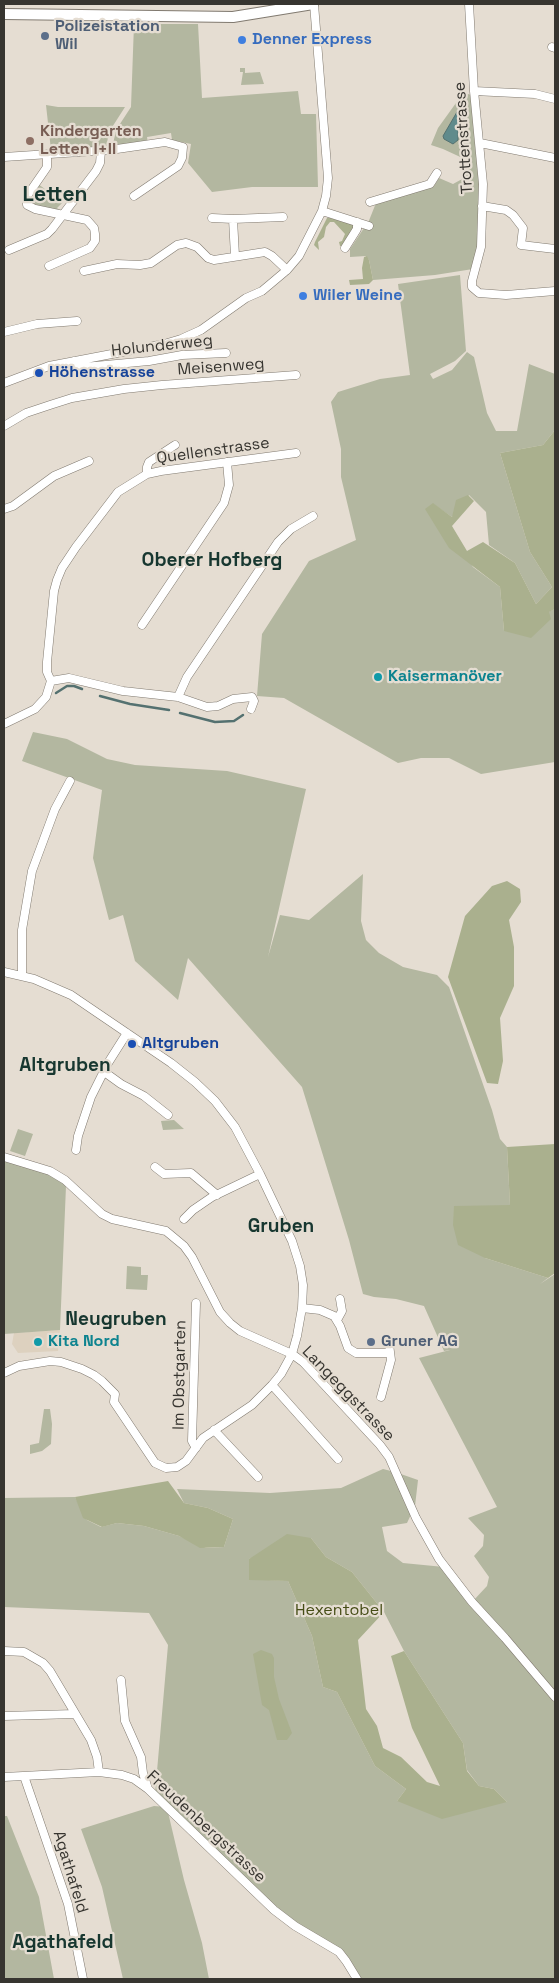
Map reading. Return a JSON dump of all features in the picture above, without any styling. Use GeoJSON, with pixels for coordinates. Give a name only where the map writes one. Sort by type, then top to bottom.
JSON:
{"type":"FeatureCollection","features":[{"type":"Feature","properties":{"kind":"main road"},"geometry":{"type":"LineString","coordinates":[[4,14],[233,17],[313,4]]}},
{"type":"Feature","properties":{"kind":"street"},"geometry":{"type":"LineString","coordinates":[[4,383],[36,370],[181,339],[201,330],[246,298],[262,291],[287,270],[299,256],[322,211],[326,196],[328,165],[313,4]]}},
{"type":"Feature","properties":{"kind":"street","name":"Trottenstrasse"},"geometry":{"type":"LineString","coordinates":[[469,4],[474,91],[484,184],[481,247],[471,284],[475,291],[482,293],[506,295],[555,291]]}},
{"type":"Feature","properties":{"kind":"street"},"geometry":{"type":"LineString","coordinates":[[474,91],[535,94],[555,99]]}},
{"type":"Feature","properties":{"kind":"street"},"geometry":{"type":"LineString","coordinates":[[4,157],[101,151],[165,142],[183,147],[182,158],[178,166],[134,196]]}},
{"type":"Feature","properties":{"kind":"street"},"geometry":{"type":"LineString","coordinates":[[480,142],[555,158]]}},
{"type":"Feature","properties":{"kind":"street"},"geometry":{"type":"LineString","coordinates":[[9,250],[47,234],[96,171],[100,163],[101,151]]}},
{"type":"Feature","properties":{"kind":"street"},"geometry":{"type":"LineString","coordinates":[[47,155],[47,167],[27,196],[28,207],[63,214],[90,223],[94,228],[95,241],[90,248],[49,266]]}},
{"type":"Feature","properties":{"kind":"street"},"geometry":{"type":"LineString","coordinates":[[370,202],[430,184],[437,173]]}},
{"type":"Feature","properties":{"kind":"street"},"geometry":{"type":"LineString","coordinates":[[482,206],[506,210],[513,215],[523,228],[521,245],[555,249]]}},
{"type":"Feature","properties":{"kind":"street"},"geometry":{"type":"LineString","coordinates":[[322,211],[368,226]]}},
{"type":"Feature","properties":{"kind":"street"},"geometry":{"type":"LineString","coordinates":[[212,218],[282,217]]}},
{"type":"Feature","properties":{"kind":"street"},"geometry":{"type":"LineString","coordinates":[[233,219],[235,256]]}},
{"type":"Feature","properties":{"kind":"street"},"geometry":{"type":"LineString","coordinates":[[345,248],[357,229],[357,222]]}},
{"type":"Feature","properties":{"kind":"street"},"geometry":{"type":"LineString","coordinates":[[84,270],[117,264],[140,266],[151,263],[182,243],[194,245],[210,259],[265,252],[287,270]]}},
{"type":"Feature","properties":{"kind":"street"},"geometry":{"type":"LineString","coordinates":[[4,332],[37,324],[78,321]]}},
{"type":"Feature","properties":{"kind":"street","name":"Holunderweg"},"geometry":{"type":"LineString","coordinates":[[74,361],[78,366],[84,367],[148,361],[182,355],[226,353]]}},
{"type":"Feature","properties":{"kind":"street","name":"Meisenweg"},"geometry":{"type":"LineString","coordinates":[[4,426],[26,413],[72,398],[162,385],[296,375]]}},
{"type":"Feature","properties":{"kind":"street"},"geometry":{"type":"LineString","coordinates":[[148,474],[146,467],[149,462],[175,446]]}},
{"type":"Feature","properties":{"kind":"street","name":"Quellenstrasse"},"geometry":{"type":"LineString","coordinates":[[4,724],[35,709],[42,704],[48,694],[51,681],[47,672],[47,662],[54,590],[62,568],[107,504],[118,492],[148,474],[296,454]]}},
{"type":"Feature","properties":{"kind":"street"},"geometry":{"type":"LineString","coordinates":[[4,509],[13,506],[54,476],[89,462]]}},
{"type":"Feature","properties":{"kind":"street"},"geometry":{"type":"LineString","coordinates":[[142,625],[224,503],[229,485],[227,462]]}},
{"type":"Feature","properties":{"kind":"street"},"geometry":{"type":"LineString","coordinates":[[178,697],[186,677],[278,542],[291,529],[312,516]]}},
{"type":"Feature","properties":{"kind":"street"},"geometry":{"type":"LineString","coordinates":[[51,681],[69,678],[123,691],[156,693],[178,697],[213,707],[233,699],[252,697],[254,701],[251,710]]}},
{"type":"Feature","properties":{"kind":"street"},"geometry":{"type":"LineString","coordinates":[[22,975],[22,930],[31,876],[51,819],[70,781]]}},
{"type":"Feature","properties":{"kind":"street"},"geometry":{"type":"LineString","coordinates":[[4,972],[22,975],[46,983],[71,995],[184,1072],[215,1101],[235,1127],[260,1174],[294,1248],[303,1285],[302,1308],[292,1354],[272,1385],[244,1411],[203,1438],[180,1466],[169,1469],[158,1465],[152,1460],[114,1402],[115,1394],[102,1381],[82,1369],[61,1362],[50,1361],[19,1366],[4,1373]]}},
{"type":"Feature","properties":{"kind":"street"},"geometry":{"type":"LineString","coordinates":[[76,1150],[84,1118],[103,1071],[128,1033]]}},
{"type":"Feature","properties":{"kind":"street"},"geometry":{"type":"LineString","coordinates":[[103,1071],[121,1084],[144,1096],[168,1115]]}},
{"type":"Feature","properties":{"kind":"street","name":"Langeggstrasse"},"geometry":{"type":"LineString","coordinates":[[4,1157],[50,1171],[65,1180],[102,1214],[112,1219],[166,1231],[179,1241],[192,1257],[220,1312],[230,1323],[249,1335],[292,1354],[303,1362],[389,1457],[416,1518],[444,1567],[555,1697]]}},
{"type":"Feature","properties":{"kind":"street"},"geometry":{"type":"LineString","coordinates":[[155,1168],[164,1174],[191,1173],[217,1195]]}},
{"type":"Feature","properties":{"kind":"street"},"geometry":{"type":"LineString","coordinates":[[184,1219],[193,1210],[217,1195],[260,1174]]}},
{"type":"Feature","properties":{"kind":"street"},"geometry":{"type":"LineString","coordinates":[[337,1320],[342,1311],[340,1299]]}},
{"type":"Feature","properties":{"kind":"street","name":"Im Obstgarten"},"geometry":{"type":"LineString","coordinates":[[196,1303],[192,1441],[196,1448]]}},
{"type":"Feature","properties":{"kind":"street"},"geometry":{"type":"LineString","coordinates":[[302,1308],[328,1312],[337,1320],[348,1348],[352,1351],[390,1353]]}},
{"type":"Feature","properties":{"kind":"street"},"geometry":{"type":"LineString","coordinates":[[381,1397],[391,1360],[389,1344]]}},
{"type":"Feature","properties":{"kind":"street"},"geometry":{"type":"LineString","coordinates":[[272,1385],[338,1460]]}},
{"type":"Feature","properties":{"kind":"street"},"geometry":{"type":"LineString","coordinates":[[214,1430],[258,1477]]}},
{"type":"Feature","properties":{"kind":"street"},"geometry":{"type":"LineString","coordinates":[[4,1651],[24,1652],[43,1663],[50,1671],[91,1740],[100,1772]]}},
{"type":"Feature","properties":{"kind":"street"},"geometry":{"type":"LineString","coordinates":[[121,1680],[125,1721],[141,1757],[148,1789]]}},
{"type":"Feature","properties":{"kind":"street"},"geometry":{"type":"LineString","coordinates":[[4,1716],[75,1714]]}},
{"type":"Feature","properties":{"kind":"street","name":"Freudenbergstrasse"},"geometry":{"type":"LineString","coordinates":[[4,1777],[100,1772],[128,1777],[148,1789],[274,1910],[295,1926],[339,1952],[356,1979]]}},
{"type":"Feature","properties":{"kind":"street","name":"Agathafeld"},"geometry":{"type":"LineString","coordinates":[[24,1776],[68,1904],[83,1979]]}},
{"type":"Feature","properties":{"kind":"shaded area"},"geometry":{"type":"Polygon","coordinates":[[[60,1330],[58,1351],[18,1353],[12,1344],[14,1333],[60,1330]]]}},
{"type":"Feature","properties":{"kind":"green space"},"geometry":{"type":"Polygon","coordinates":[[[134,24],[198,24],[202,98],[298,91],[301,114],[316,114],[318,187],[252,187],[212,192],[188,163],[191,144],[172,140],[171,133],[147,137],[148,143],[112,149],[116,130],[131,107],[134,24]]]}},
{"type":"Feature","properties":{"kind":"green space"},"geometry":{"type":"Polygon","coordinates":[[[240,68],[245,68],[245,73],[260,72],[264,84],[241,85],[243,72],[240,72],[240,68]]]}},
{"type":"Feature","properties":{"kind":"green space"},"geometry":{"type":"Polygon","coordinates":[[[471,95],[480,177],[478,247],[473,269],[435,275],[373,280],[369,260],[366,256],[350,257],[350,249],[364,228],[373,228],[372,224],[368,223],[376,203],[434,186],[439,178],[453,184],[464,178],[469,161],[431,145],[438,128],[461,96],[471,95]]]}},
{"type":"Feature","properties":{"kind":"green space"},"geometry":{"type":"Polygon","coordinates":[[[46,105],[58,107],[125,107],[109,132],[106,148],[51,150],[46,105]]]}},
{"type":"Feature","properties":{"kind":"green space"},"geometry":{"type":"Polygon","coordinates":[[[38,184],[63,202],[57,208],[61,211],[50,211],[30,204],[39,192],[38,184]]]}},
{"type":"Feature","properties":{"kind":"green space"},"geometry":{"type":"Polygon","coordinates":[[[330,217],[352,224],[356,228],[343,247],[340,246],[339,242],[342,241],[345,234],[334,222],[330,222],[326,227],[324,237],[318,242],[319,250],[314,245],[315,242],[327,218],[330,217]]]}},
{"type":"Feature","properties":{"kind":"green space"},"geometry":{"type":"Polygon","coordinates":[[[367,256],[373,280],[369,284],[350,285],[349,280],[363,279],[362,268],[364,257],[367,256]]]}},
{"type":"Feature","properties":{"kind":"green space"},"geometry":{"type":"Polygon","coordinates":[[[460,275],[466,351],[455,361],[430,374],[433,379],[452,370],[467,352],[474,357],[487,413],[496,431],[517,431],[529,364],[555,374],[555,430],[543,445],[500,453],[530,552],[552,587],[536,604],[515,563],[489,545],[486,512],[469,495],[452,517],[433,504],[473,567],[500,587],[504,631],[555,609],[555,762],[481,774],[449,758],[421,758],[398,763],[284,698],[257,696],[262,634],[309,561],[356,540],[341,477],[341,449],[331,402],[338,392],[380,379],[410,375],[398,284],[460,275]]]}},
{"type":"Feature","properties":{"kind":"green space"},"geometry":{"type":"Polygon","coordinates":[[[555,430],[555,609],[549,612],[551,619],[531,638],[504,631],[500,587],[449,548],[425,509],[433,503],[452,517],[456,500],[468,495],[474,501],[452,526],[467,551],[483,542],[515,563],[536,604],[552,587],[530,552],[500,453],[543,445],[555,430]]]}},
{"type":"Feature","properties":{"kind":"green space"},"geometry":{"type":"Polygon","coordinates":[[[33,732],[67,739],[107,759],[135,765],[227,771],[306,789],[268,957],[280,915],[309,920],[363,874],[361,921],[366,940],[379,953],[403,967],[437,975],[449,987],[492,1110],[500,1139],[507,1147],[510,1205],[485,1258],[548,1278],[540,1284],[555,1274],[555,1979],[357,1979],[346,1961],[290,1922],[167,1808],[184,1880],[202,1943],[209,1979],[123,1979],[102,1887],[81,1829],[154,1806],[166,1807],[155,1794],[168,1645],[149,1613],[4,1607],[4,1498],[75,1497],[87,1520],[101,1527],[117,1523],[144,1526],[179,1536],[206,1548],[224,1547],[233,1519],[208,1508],[184,1503],[177,1489],[270,1493],[341,1488],[383,1469],[418,1480],[415,1506],[407,1523],[382,1527],[387,1551],[403,1563],[444,1567],[472,1602],[487,1586],[489,1577],[474,1556],[483,1546],[484,1535],[468,1518],[497,1507],[419,1358],[450,1350],[444,1351],[424,1306],[363,1294],[349,1240],[302,1087],[188,958],[178,1000],[135,961],[123,915],[109,920],[93,858],[102,790],[22,761],[33,732]],[[311,1538],[249,1559],[249,1579],[288,1581],[312,1636],[323,1687],[337,1692],[375,1766],[406,1789],[397,1801],[507,1802],[494,1789],[479,1786],[467,1770],[463,1743],[404,1651],[384,1612],[352,1572],[326,1557],[311,1538]]]}},
{"type":"Feature","properties":{"kind":"green space"},"geometry":{"type":"Polygon","coordinates":[[[507,881],[520,889],[521,902],[509,920],[514,947],[514,986],[500,1018],[503,1061],[498,1084],[487,1083],[448,977],[465,916],[492,886],[507,881]]]}},
{"type":"Feature","properties":{"kind":"green space"},"geometry":{"type":"Polygon","coordinates":[[[174,1120],[184,1129],[163,1130],[161,1121],[174,1120]]]}},
{"type":"Feature","properties":{"kind":"green space"},"geometry":{"type":"Polygon","coordinates":[[[18,1129],[33,1134],[25,1156],[10,1151],[18,1129]]]}},
{"type":"Feature","properties":{"kind":"green space"},"geometry":{"type":"Polygon","coordinates":[[[555,1144],[555,1273],[548,1278],[485,1258],[458,1245],[453,1225],[454,1206],[510,1205],[507,1147],[555,1144]]]}},
{"type":"Feature","properties":{"kind":"green space"},"geometry":{"type":"Polygon","coordinates":[[[4,1159],[39,1168],[64,1182],[66,1186],[60,1330],[4,1334],[4,1159]]]}},
{"type":"Feature","properties":{"kind":"green space"},"geometry":{"type":"Polygon","coordinates":[[[127,1266],[141,1267],[141,1275],[148,1275],[147,1290],[126,1289],[127,1266]]]}},
{"type":"Feature","properties":{"kind":"green space"},"geometry":{"type":"Polygon","coordinates":[[[44,1409],[50,1409],[52,1424],[51,1444],[42,1451],[30,1454],[30,1445],[39,1443],[44,1409]]]}},
{"type":"Feature","properties":{"kind":"green space"},"geometry":{"type":"Polygon","coordinates":[[[168,1481],[184,1503],[208,1508],[233,1519],[224,1547],[200,1548],[179,1536],[144,1526],[117,1523],[102,1527],[83,1518],[75,1497],[168,1481]]]}},
{"type":"Feature","properties":{"kind":"green space","name":"Hexentobel"},"geometry":{"type":"Polygon","coordinates":[[[287,1534],[311,1538],[326,1557],[352,1572],[384,1612],[358,1640],[366,1709],[377,1726],[383,1748],[401,1757],[427,1782],[440,1786],[412,1728],[391,1656],[404,1651],[463,1743],[467,1771],[479,1786],[494,1789],[507,1802],[442,1819],[397,1801],[406,1789],[375,1766],[337,1692],[323,1687],[312,1636],[288,1581],[249,1580],[249,1559],[287,1534]]]}},
{"type":"Feature","properties":{"kind":"green space"},"geometry":{"type":"Polygon","coordinates":[[[261,1650],[272,1654],[274,1658],[274,1677],[279,1699],[292,1733],[287,1740],[277,1740],[269,1710],[262,1705],[253,1654],[261,1650]]]}},
{"type":"Feature","properties":{"kind":"green space"},"geometry":{"type":"Polygon","coordinates":[[[4,1816],[7,1816],[39,1897],[54,1979],[4,1979],[4,1816]]]}},
{"type":"Feature","properties":{"kind":"water"},"geometry":{"type":"Polygon","coordinates":[[[457,112],[463,114],[464,119],[458,130],[458,140],[453,144],[444,139],[443,136],[457,112]]]}},
{"type":"Feature","properties":{"kind":"waterway"},"geometry":{"type":"LineString","coordinates":[[56,693],[67,686],[82,689]]}},
{"type":"Feature","properties":{"kind":"waterway"},"geometry":{"type":"LineString","coordinates":[[100,696],[130,704],[169,710]]}},
{"type":"Feature","properties":{"kind":"waterway"},"geometry":{"type":"LineString","coordinates":[[180,713],[215,722],[234,721],[243,715]]}},
{"type":"Feature","properties":{"kind":"place","name":"Polizeistation Wil"},"geometry":{"type":"Point","coordinates":[45,36]}},
{"type":"Feature","properties":{"kind":"place","name":"Denner Express"},"geometry":{"type":"Point","coordinates":[242,40]}},
{"type":"Feature","properties":{"kind":"place","name":"Kindergarten Letten I+II"},"geometry":{"type":"Point","coordinates":[30,141]}},
{"type":"Feature","properties":{"kind":"place","name":"Wiler Weine"},"geometry":{"type":"Point","coordinates":[303,296]}},
{"type":"Feature","properties":{"kind":"place","name":"Höhenstrasse"},"geometry":{"type":"Point","coordinates":[39,373]}},
{"type":"Feature","properties":{"kind":"place","name":"Kaisermanöver"},"geometry":{"type":"Point","coordinates":[378,677]}},
{"type":"Feature","properties":{"kind":"place","name":"Altgruben"},"geometry":{"type":"Point","coordinates":[132,1044]}},
{"type":"Feature","properties":{"kind":"place","name":"Kita Nord"},"geometry":{"type":"Point","coordinates":[38,1342]}},
{"type":"Feature","properties":{"kind":"place","name":"Gruner AG"},"geometry":{"type":"Point","coordinates":[371,1342]}},
{"type":"Feature","properties":{"kind":"district","name":"Letten"},"geometry":{"type":"Point","coordinates":[55,195]}},
{"type":"Feature","properties":{"kind":"district","name":"Oberer Hofberg"},"geometry":{"type":"Point","coordinates":[212,561]}},
{"type":"Feature","properties":{"kind":"district","name":"Altgruben"},"geometry":{"type":"Point","coordinates":[65,1066]}},
{"type":"Feature","properties":{"kind":"district","name":"Gruben"},"geometry":{"type":"Point","coordinates":[281,1227]}},
{"type":"Feature","properties":{"kind":"district","name":"Neugruben"},"geometry":{"type":"Point","coordinates":[116,1320]}},
{"type":"Feature","properties":{"kind":"district","name":"Agathafeld"},"geometry":{"type":"Point","coordinates":[63,1943]}}]}
